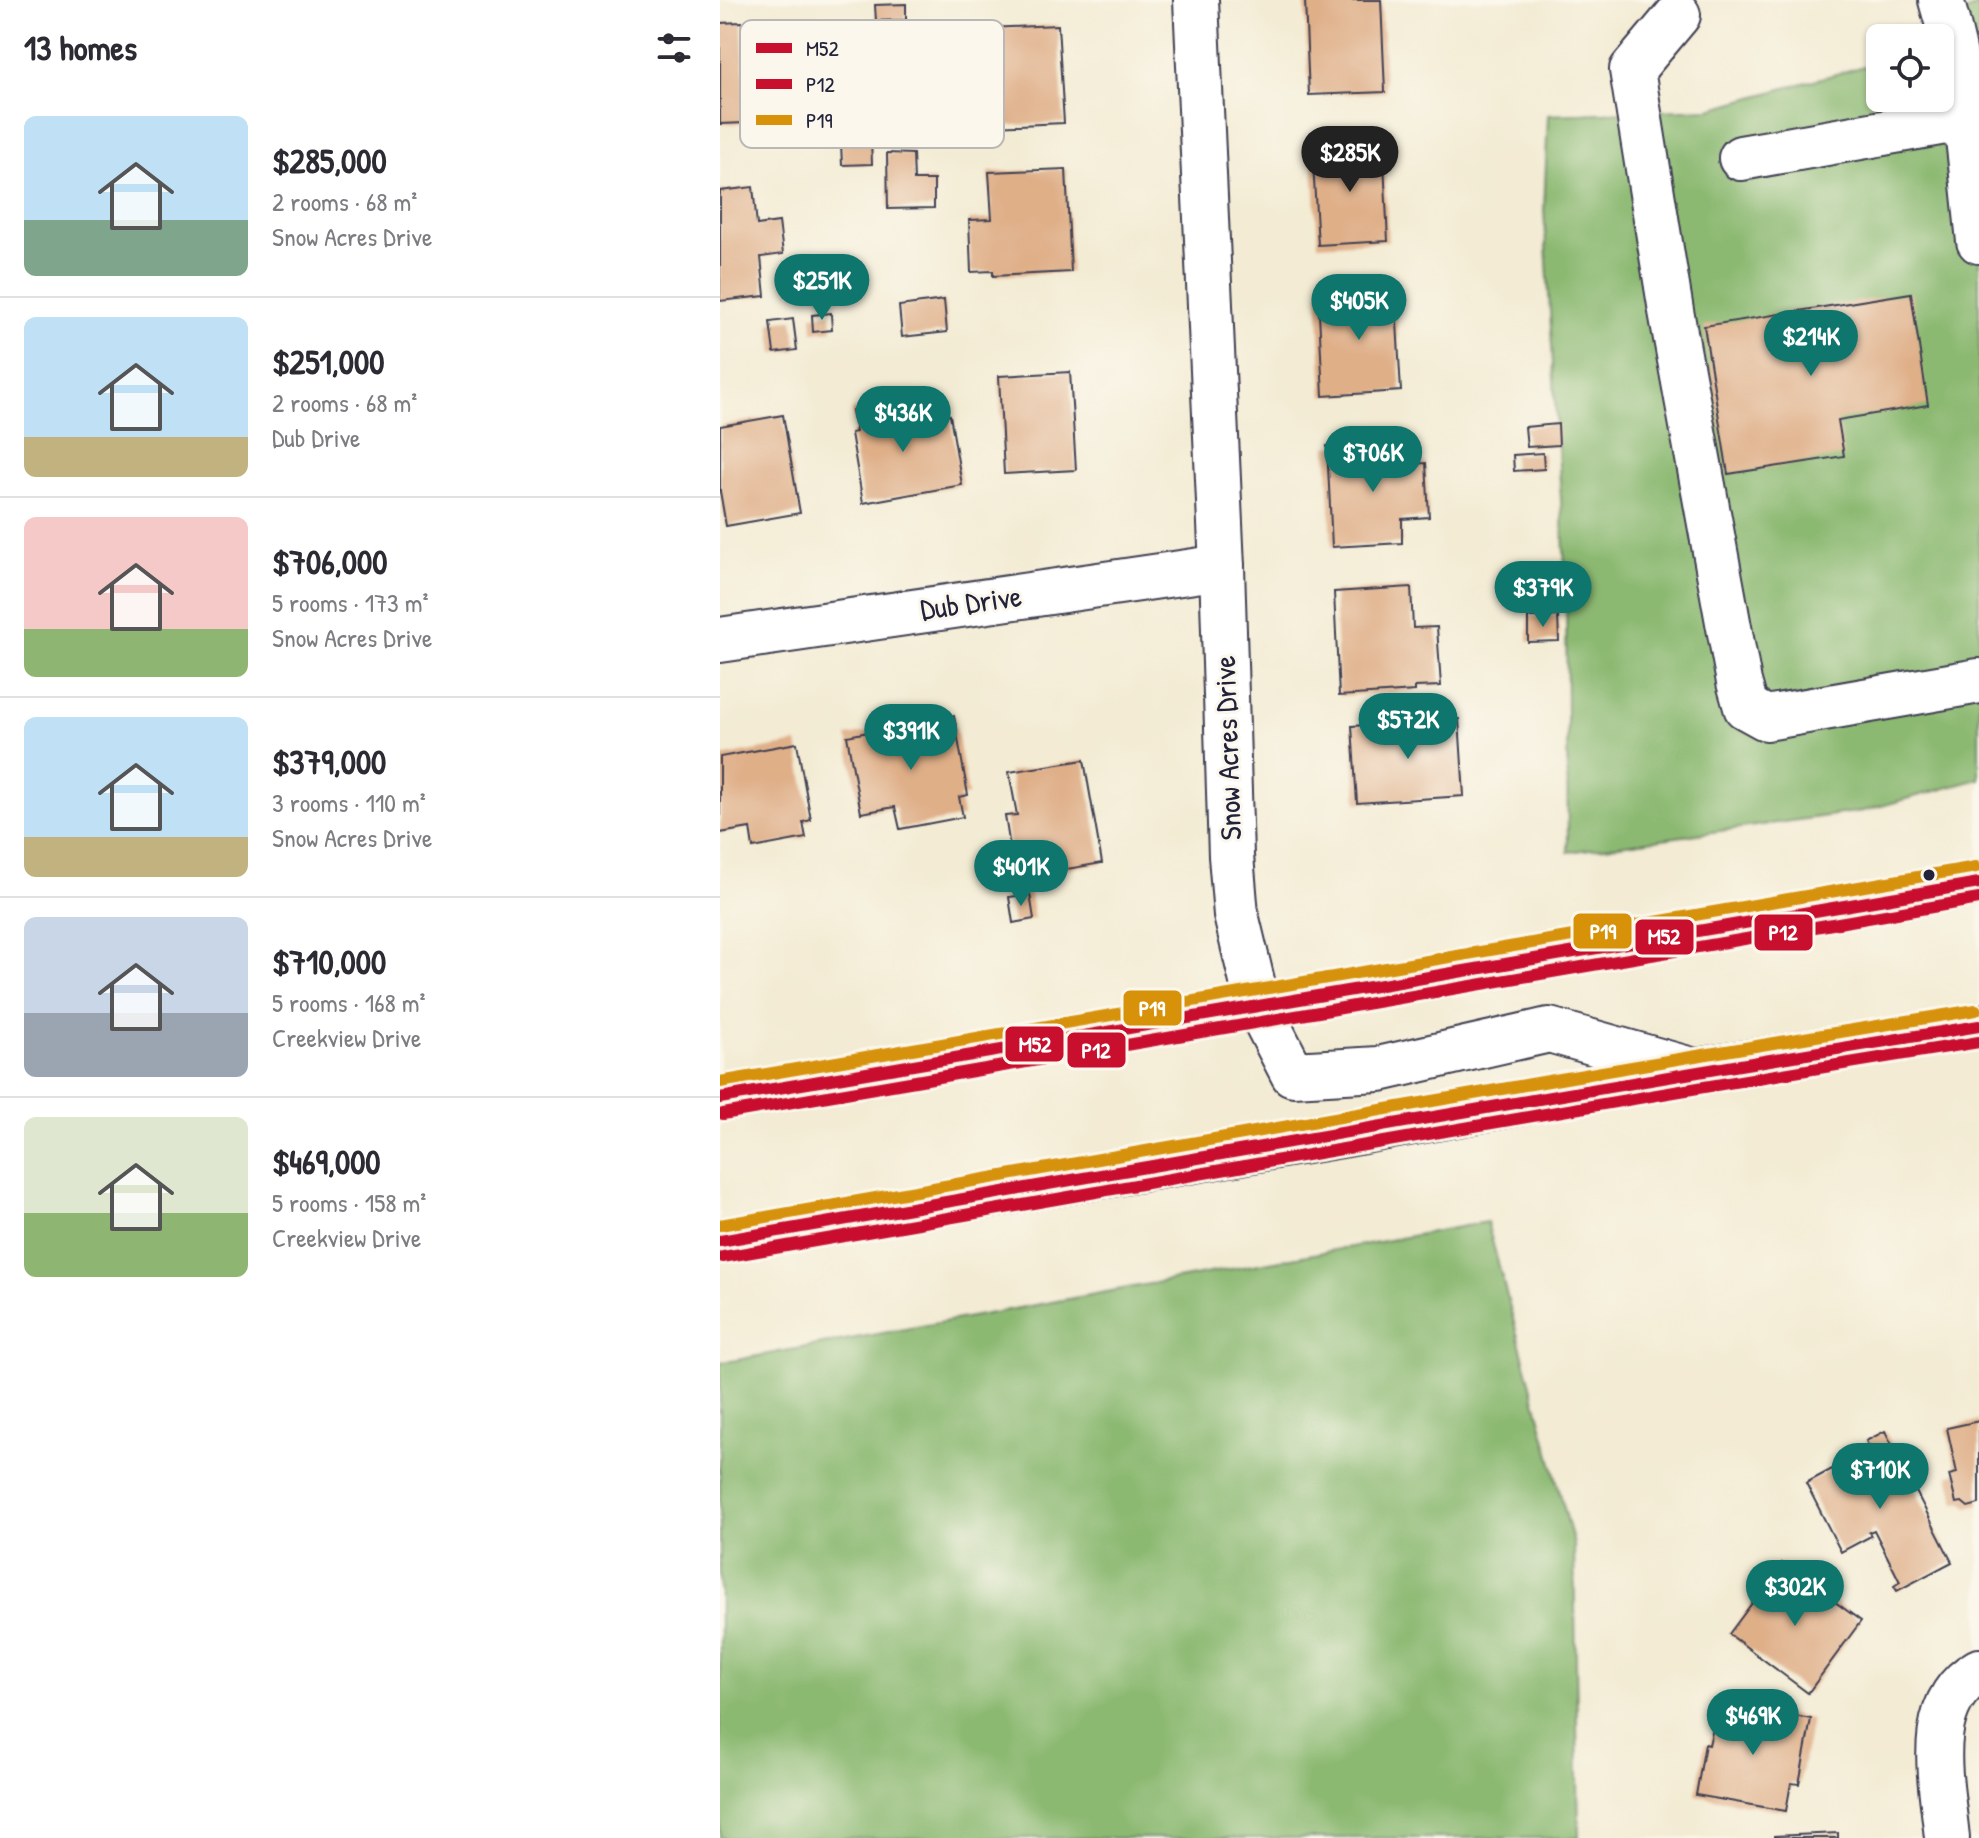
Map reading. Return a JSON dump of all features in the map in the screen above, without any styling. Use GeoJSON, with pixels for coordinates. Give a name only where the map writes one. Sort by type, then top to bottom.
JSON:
{"type":"FeatureCollection","features":[{"type":"Feature","properties":{"kind":"main road"},"geometry":{"type":"LineString","coordinates":[[720,1098],[1979,883]]}},
{"type":"Feature","properties":{"kind":"main road"},"geometry":{"type":"LineString","coordinates":[[720,1241],[1332,1137],[1695,1071],[1979,1026]]}},
{"type":"Feature","properties":{"kind":"street","name":"Snow Acres Drive"},"geometry":{"type":"LineString","coordinates":[[1196,0],[1222,567],[1231,856],[1236,915],[1258,1006],[1293,1074],[1379,1069],[1549,1030],[1695,1071]]}},
{"type":"Feature","properties":{"kind":"street"},"geometry":{"type":"LineString","coordinates":[[1941,0],[1972,117],[1979,241]]}},
{"type":"Feature","properties":{"kind":"street"},"geometry":{"type":"LineString","coordinates":[[1678,15],[1632,70],[1671,311],[1746,707],[1766,718],[1979,681]]}},
{"type":"Feature","properties":{"kind":"street"},"geometry":{"type":"LineString","coordinates":[[1741,158],[1972,117]]}},
{"type":"Feature","properties":{"kind":"street","name":"Dub Drive"},"geometry":{"type":"LineString","coordinates":[[720,640],[1222,567]]}},
{"type":"Feature","properties":{"kind":"street"},"geometry":{"type":"LineString","coordinates":[[1947,1838],[1939,1737],[1946,1708],[1955,1690],[1979,1671]]}},
{"type":"Feature","properties":{"kind":"green space"},"geometry":{"type":"Polygon","coordinates":[[[1979,5],[1979,779],[1863,811],[1568,852],[1566,585],[1544,210],[1548,115],[1710,109],[1866,66],[1866,112],[1954,112],[1954,24],[1943,24],[1979,5]]]}},
{"type":"Feature","properties":{"kind":"green space"},"geometry":{"type":"Polygon","coordinates":[[[1487,1222],[1574,1545],[1579,1838],[720,1838],[720,1363],[1487,1222]]]}},
{"type":"Feature","properties":{"kind":"building"},"geometry":{"type":"Polygon","coordinates":[[[1305,0],[1381,0],[1385,92],[1309,95],[1305,0]]]}},
{"type":"Feature","properties":{"kind":"building"},"geometry":{"type":"Polygon","coordinates":[[[906,4],[906,20],[876,20],[875,5],[906,4]]]}},
{"type":"Feature","properties":{"kind":"building"},"geometry":{"type":"Polygon","coordinates":[[[740,22],[740,123],[720,124],[720,23],[740,22]]]}},
{"type":"Feature","properties":{"kind":"building"},"geometry":{"type":"Polygon","coordinates":[[[1058,25],[1064,123],[1004,126],[1004,27],[1058,25]]]}},
{"type":"Feature","properties":{"kind":"building"},"geometry":{"type":"Polygon","coordinates":[[[1383,143],[1388,241],[1318,245],[1312,147],[1383,143]]]}},
{"type":"Feature","properties":{"kind":"building"},"geometry":{"type":"Polygon","coordinates":[[[841,148],[871,148],[872,164],[842,165],[841,148]]]}},
{"type":"Feature","properties":{"kind":"building"},"geometry":{"type":"Polygon","coordinates":[[[887,153],[913,154],[914,180],[934,180],[934,208],[888,209],[887,153]]]}},
{"type":"Feature","properties":{"kind":"building"},"geometry":{"type":"Polygon","coordinates":[[[1066,169],[1071,272],[993,276],[993,271],[971,272],[969,220],[992,219],[989,172],[1066,169]]]}},
{"type":"Feature","properties":{"kind":"building"},"geometry":{"type":"Polygon","coordinates":[[[753,187],[757,225],[779,222],[783,254],[761,257],[765,296],[720,301],[720,191],[753,187]]]}},
{"type":"Feature","properties":{"kind":"building"},"geometry":{"type":"Polygon","coordinates":[[[1395,288],[1401,391],[1323,396],[1318,292],[1395,288]]]}},
{"type":"Feature","properties":{"kind":"building"},"geometry":{"type":"Polygon","coordinates":[[[1911,293],[1928,405],[1838,420],[1844,456],[1728,474],[1704,326],[1911,293]]]}},
{"type":"Feature","properties":{"kind":"building"},"geometry":{"type":"Polygon","coordinates":[[[944,300],[947,332],[902,337],[899,306],[944,300]]]}},
{"type":"Feature","properties":{"kind":"building"},"geometry":{"type":"Polygon","coordinates":[[[831,313],[832,330],[813,332],[812,315],[831,313]]]}},
{"type":"Feature","properties":{"kind":"building"},"geometry":{"type":"Polygon","coordinates":[[[793,319],[797,350],[774,353],[770,322],[793,319]]]}},
{"type":"Feature","properties":{"kind":"building"},"geometry":{"type":"Polygon","coordinates":[[[1070,372],[1076,470],[1004,474],[999,376],[1070,372]]]}},
{"type":"Feature","properties":{"kind":"building"},"geometry":{"type":"Polygon","coordinates":[[[896,402],[900,425],[950,415],[962,485],[863,503],[851,433],[856,432],[852,410],[896,402]]]}},
{"type":"Feature","properties":{"kind":"building"},"geometry":{"type":"Polygon","coordinates":[[[783,415],[800,513],[726,526],[720,491],[720,426],[783,415]]]}},
{"type":"Feature","properties":{"kind":"building"},"geometry":{"type":"Polygon","coordinates":[[[1558,424],[1559,445],[1527,447],[1525,427],[1558,424]]]}},
{"type":"Feature","properties":{"kind":"building"},"geometry":{"type":"Polygon","coordinates":[[[1398,442],[1399,465],[1426,463],[1429,517],[1402,519],[1402,543],[1332,547],[1327,446],[1398,442]]]}},
{"type":"Feature","properties":{"kind":"building"},"geometry":{"type":"Polygon","coordinates":[[[1543,453],[1544,469],[1514,471],[1513,455],[1543,453]]]}},
{"type":"Feature","properties":{"kind":"building"},"geometry":{"type":"Polygon","coordinates":[[[1411,587],[1413,628],[1437,627],[1441,686],[1415,687],[1415,691],[1339,696],[1334,592],[1411,587]]]}},
{"type":"Feature","properties":{"kind":"building"},"geometry":{"type":"Polygon","coordinates":[[[1558,616],[1559,641],[1528,642],[1528,617],[1558,616]]]}},
{"type":"Feature","properties":{"kind":"building"},"geometry":{"type":"Polygon","coordinates":[[[954,716],[968,795],[959,797],[963,817],[900,829],[895,807],[861,813],[847,736],[954,716]]]}},
{"type":"Feature","properties":{"kind":"building"},"geometry":{"type":"Polygon","coordinates":[[[1459,719],[1464,796],[1357,803],[1352,726],[1459,719]]]}},
{"type":"Feature","properties":{"kind":"building"},"geometry":{"type":"Polygon","coordinates":[[[797,743],[811,820],[803,822],[806,838],[753,848],[750,828],[720,833],[720,757],[797,743]]]}},
{"type":"Feature","properties":{"kind":"building"},"geometry":{"type":"Polygon","coordinates":[[[1084,760],[1102,863],[1015,878],[1005,816],[1017,815],[1009,772],[1084,760]]]}},
{"type":"Feature","properties":{"kind":"building"},"geometry":{"type":"Polygon","coordinates":[[[1030,894],[1034,919],[1013,923],[1009,897],[1030,894]]]}},
{"type":"Feature","properties":{"kind":"building"},"geometry":{"type":"Polygon","coordinates":[[[1979,1421],[1979,1504],[1968,1507],[1962,1502],[1956,1503],[1949,1475],[1957,1473],[1947,1428],[1979,1421]]]}},
{"type":"Feature","properties":{"kind":"building"},"geometry":{"type":"Polygon","coordinates":[[[1885,1431],[1952,1562],[1897,1591],[1894,1586],[1900,1582],[1874,1530],[1869,1532],[1871,1536],[1841,1552],[1806,1483],[1870,1449],[1866,1441],[1885,1431]]]}},
{"type":"Feature","properties":{"kind":"building"},"geometry":{"type":"Polygon","coordinates":[[[1782,1563],[1861,1621],[1808,1693],[1729,1634],[1782,1563]]]}},
{"type":"Feature","properties":{"kind":"building"},"geometry":{"type":"Polygon","coordinates":[[[1719,1702],[1811,1719],[1799,1784],[1791,1783],[1786,1811],[1696,1795],[1705,1744],[1709,1745],[1719,1702]]]}},
{"type":"Feature","properties":{"kind":"building"},"geometry":{"type":"Polygon","coordinates":[[[1838,1833],[1838,1838],[1774,1838],[1774,1836],[1838,1833]]]}},
{"type":"Feature","properties":{"kind":"transit line","name":"P19"},"geometry":{"type":"LineString","coordinates":[[720,1082],[1976,867]]}},
{"type":"Feature","properties":{"kind":"transit line","name":"M52"},"geometry":{"type":"LineString","coordinates":[[720,1098],[1979,883]]}},
{"type":"Feature","properties":{"kind":"transit line","name":"P12"},"geometry":{"type":"LineString","coordinates":[[723,1114],[1979,899]]}},
{"type":"Feature","properties":{"kind":"transit line","name":"P19"},"geometry":{"type":"LineString","coordinates":[[720,1225],[1505,1088],[1976,1010]]}},
{"type":"Feature","properties":{"kind":"transit line","name":"M52"},"geometry":{"type":"LineString","coordinates":[[720,1241],[1507,1104],[1979,1026]]}},
{"type":"Feature","properties":{"kind":"transit line","name":"P12"},"geometry":{"type":"LineString","coordinates":[[723,1257],[1507,1120],[1979,1042]]}}]}
